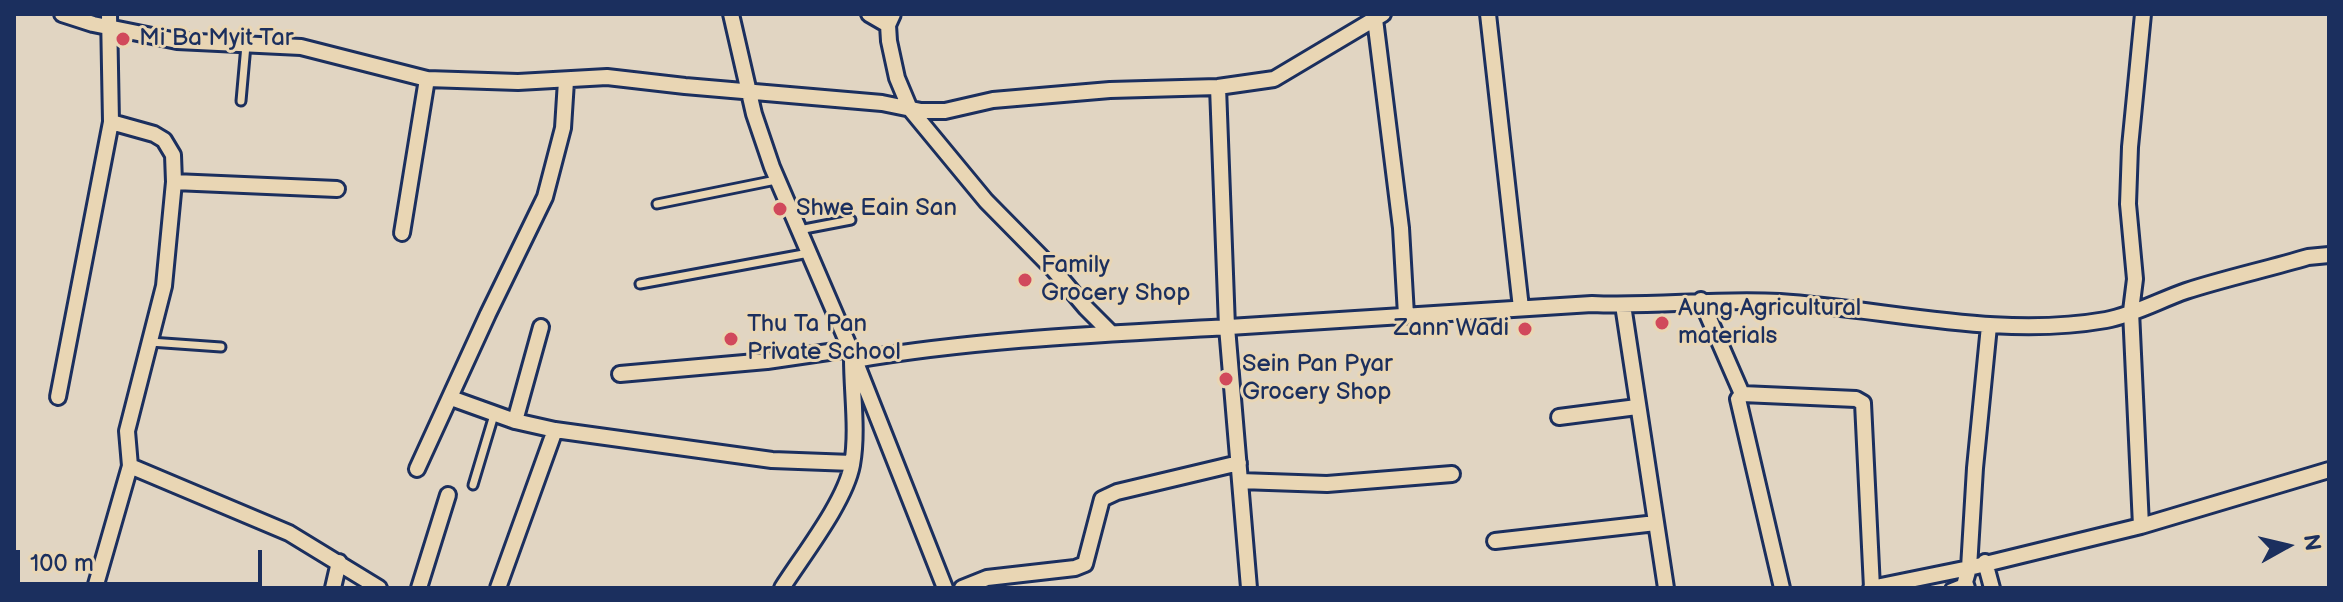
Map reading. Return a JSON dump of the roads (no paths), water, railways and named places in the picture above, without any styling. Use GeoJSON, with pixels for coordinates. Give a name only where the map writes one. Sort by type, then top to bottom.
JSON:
{"type":"FeatureCollection","features":[{"type":"Feature","properties":{"kind":"street"},"geometry":{"type":"LineString","coordinates":[[62,14],[110,20],[177,41],[301,47],[427,79],[518,82],[607,77],[945,111],[993,100],[1110,90],[1218,87],[1274,79],[1379,16],[1401,228],[1406,315]]}},
{"type":"Feature","properties":{"kind":"street"},"geometry":{"type":"LineString","coordinates":[[731,14],[748,92],[778,180],[852,354],[945,588]]}},
{"type":"Feature","properties":{"kind":"street"},"geometry":{"type":"LineString","coordinates":[[869,14],[891,20],[889,41],[897,78],[910,109],[986,201],[1111,333]]}},
{"type":"Feature","properties":{"kind":"street"},"geometry":{"type":"LineString","coordinates":[[1488,14],[1521,308]]}},
{"type":"Feature","properties":{"kind":"street"},"geometry":{"type":"LineString","coordinates":[[2141,526],[2131,311],[2135,279],[2128,204],[2130,147],[2143,14]]}},
{"type":"Feature","properties":{"kind":"street"},"geometry":{"type":"LineString","coordinates":[[58,397],[106,135],[111,122],[110,20]]}},
{"type":"Feature","properties":{"kind":"street"},"geometry":{"type":"LineString","coordinates":[[402,233],[427,79]]}},
{"type":"Feature","properties":{"kind":"street"},"geometry":{"type":"LineString","coordinates":[[417,469],[545,197],[563,128],[566,81]]}},
{"type":"Feature","properties":{"kind":"street"},"geometry":{"type":"LineString","coordinates":[[1218,87],[1227,327],[1249,588]]}},
{"type":"Feature","properties":{"kind":"street"},"geometry":{"type":"LineString","coordinates":[[95,588],[130,466],[127,431],[164,286],[174,182],[173,155],[164,140],[154,134],[111,122]]}},
{"type":"Feature","properties":{"kind":"street"},"geometry":{"type":"LineString","coordinates":[[174,182],[337,189]]}},
{"type":"Feature","properties":{"kind":"street"},"geometry":{"type":"LineString","coordinates":[[620,374],[1111,333],[1701,300],[1778,302],[1989,326],[2047,325],[2108,319],[2187,291],[2308,257],[2329,255]]}},
{"type":"Feature","properties":{"kind":"street"},"geometry":{"type":"LineString","coordinates":[[1701,300],[1742,394]]}},
{"type":"Feature","properties":{"kind":"street"},"geometry":{"type":"LineString","coordinates":[[1623,305],[1666,588]]}},
{"type":"Feature","properties":{"kind":"street"},"geometry":{"type":"LineString","coordinates":[[1967,579],[1989,326]]}},
{"type":"Feature","properties":{"kind":"street"},"geometry":{"type":"LineString","coordinates":[[515,421],[541,327]]}},
{"type":"Feature","properties":{"kind":"street"},"geometry":{"type":"LineString","coordinates":[[782,588],[835,505],[852,463],[852,354]]}},
{"type":"Feature","properties":{"kind":"street"},"geometry":{"type":"LineString","coordinates":[[1742,394],[1856,399],[1863,403],[1872,588],[1967,579],[1985,562],[2141,526],[2329,470]]}},
{"type":"Feature","properties":{"kind":"street"},"geometry":{"type":"LineString","coordinates":[[1742,394],[1738,399],[1782,588]]}},
{"type":"Feature","properties":{"kind":"street"},"geometry":{"type":"LineString","coordinates":[[451,398],[515,421],[555,430],[772,460],[852,463]]}},
{"type":"Feature","properties":{"kind":"street"},"geometry":{"type":"LineString","coordinates":[[1559,417],[1637,407]]}},
{"type":"Feature","properties":{"kind":"street"},"geometry":{"type":"LineString","coordinates":[[498,588],[555,430]]}},
{"type":"Feature","properties":{"kind":"street"},"geometry":{"type":"LineString","coordinates":[[962,588],[987,578],[1075,568],[1085,564],[1102,499],[1117,492],[1239,463]]}},
{"type":"Feature","properties":{"kind":"street"},"geometry":{"type":"LineString","coordinates":[[130,466],[289,533],[379,588]]}},
{"type":"Feature","properties":{"kind":"street"},"geometry":{"type":"LineString","coordinates":[[1240,481],[1327,484],[1452,474]]}},
{"type":"Feature","properties":{"kind":"street"},"geometry":{"type":"LineString","coordinates":[[419,588],[448,495]]}},
{"type":"Feature","properties":{"kind":"street"},"geometry":{"type":"LineString","coordinates":[[1495,541],[1656,523]]}},
{"type":"Feature","properties":{"kind":"street"},"geometry":{"type":"LineString","coordinates":[[333,588],[339,562]]}},
{"type":"Feature","properties":{"kind":"street"},"geometry":{"type":"LineString","coordinates":[[1985,562],[1992,588]]}},
{"type":"Feature","properties":{"kind":"lane"},"geometry":{"type":"LineString","coordinates":[[241,101],[246,45]]}},
{"type":"Feature","properties":{"kind":"lane"},"geometry":{"type":"LineString","coordinates":[[657,204],[778,180]]}},
{"type":"Feature","properties":{"kind":"lane"},"geometry":{"type":"LineString","coordinates":[[799,230],[851,220]]}},
{"type":"Feature","properties":{"kind":"lane"},"geometry":{"type":"LineString","coordinates":[[640,284],[809,253]]}},
{"type":"Feature","properties":{"kind":"lane"},"geometry":{"type":"LineString","coordinates":[[150,342],[221,347]]}},
{"type":"Feature","properties":{"kind":"lane"},"geometry":{"type":"LineString","coordinates":[[473,485],[495,414]]}},
{"type":"Feature","properties":{"kind":"lane"},"geometry":{"type":"LineString","coordinates":[[1950,588],[1967,579]]}},
{"type":"Feature","properties":{"kind":"place","name":"Mi Ba Myit Tar"},"geometry":{"type":"Point","coordinates":[123,39]}},
{"type":"Feature","properties":{"kind":"place","name":"Shwe Eain San"},"geometry":{"type":"Point","coordinates":[780,209]}},
{"type":"Feature","properties":{"kind":"place","name":"Family Grocery Shop"},"geometry":{"type":"Point","coordinates":[1025,280]}},
{"type":"Feature","properties":{"kind":"place","name":"Aung Agricultural materials"},"geometry":{"type":"Point","coordinates":[1662,323]}},
{"type":"Feature","properties":{"kind":"place","name":"Zann Wadi"},"geometry":{"type":"Point","coordinates":[1525,329]}},
{"type":"Feature","properties":{"kind":"place","name":"Thu Ta Pan Private School"},"geometry":{"type":"Point","coordinates":[731,339]}},
{"type":"Feature","properties":{"kind":"place","name":"Sein Pan Pyar Grocery Shop"},"geometry":{"type":"Point","coordinates":[1226,379]}}]}
